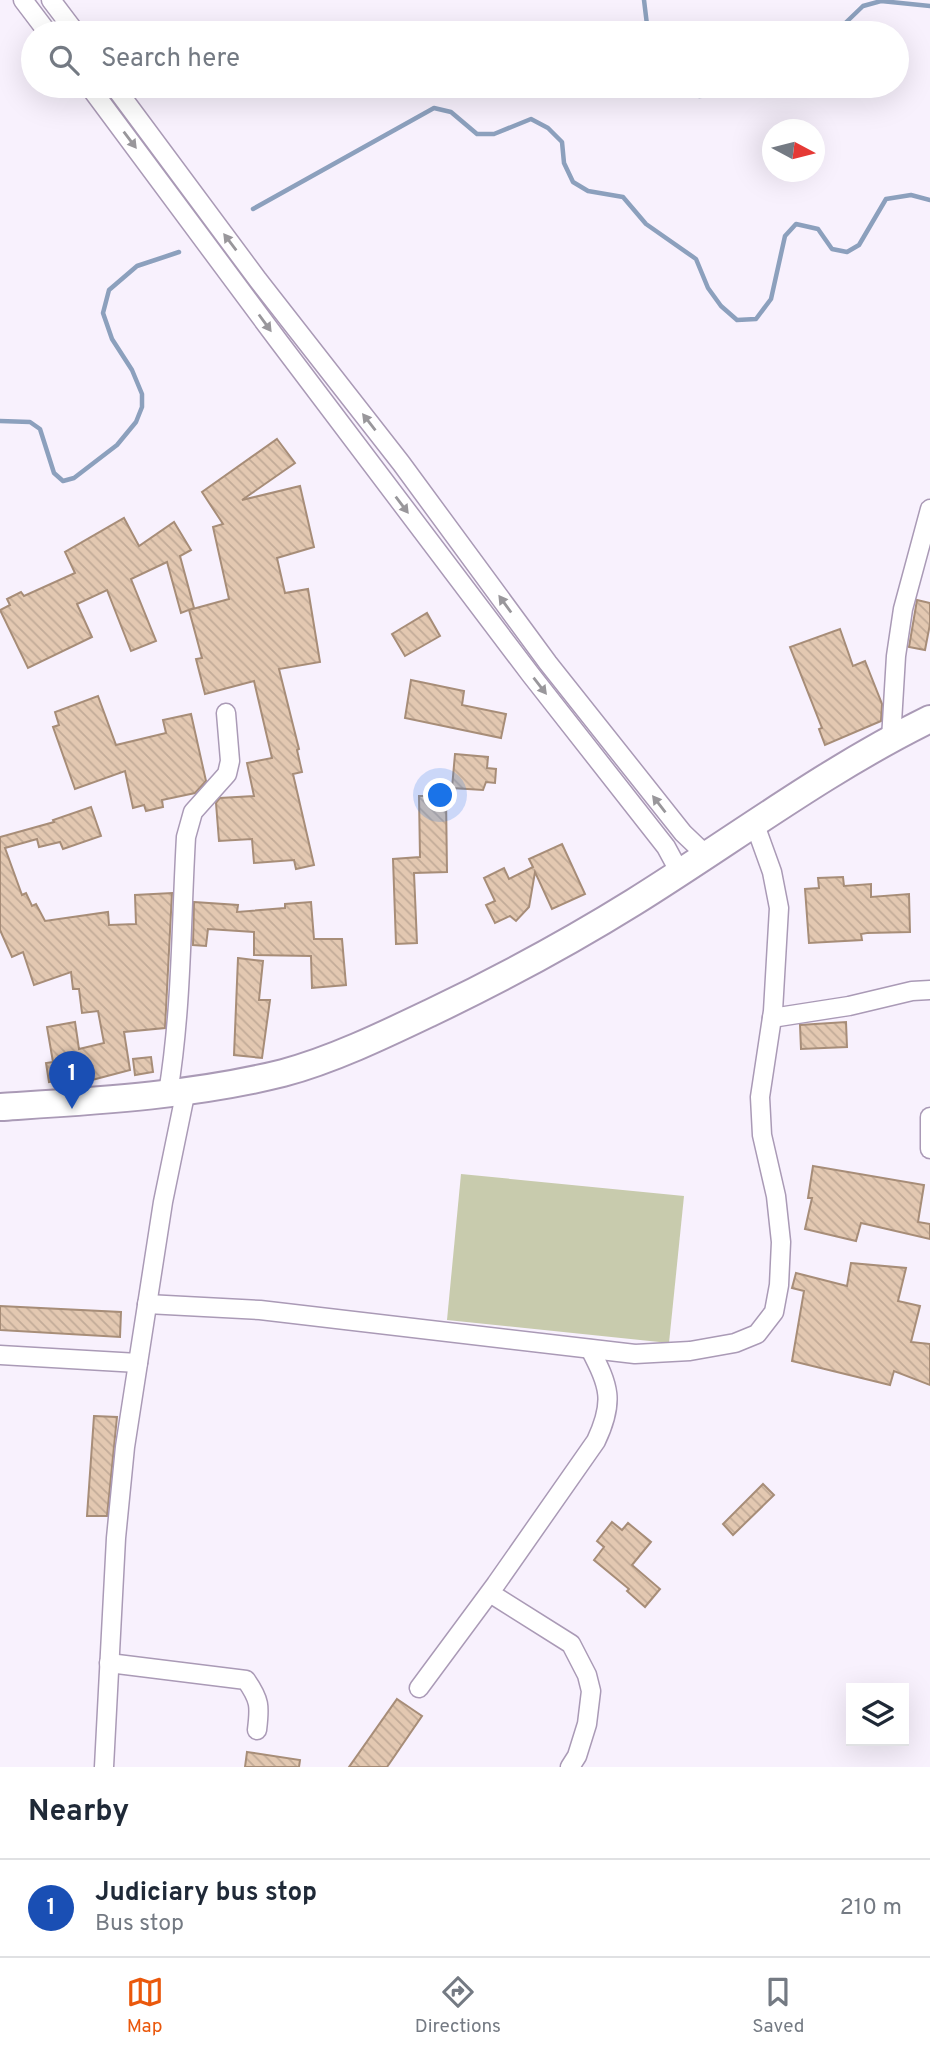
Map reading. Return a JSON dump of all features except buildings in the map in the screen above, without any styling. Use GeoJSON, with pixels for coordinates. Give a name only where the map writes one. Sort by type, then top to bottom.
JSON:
{"type":"FeatureCollection","features":[{"type":"Feature","properties":{"kind":"main road"},"geometry":{"type":"LineString","coordinates":[[0,1107],[177,1091],[285,1072],[405,1025],[481,989],[634,902],[754,822],[891,739],[930,719]]}},
{"type":"Feature","properties":{"kind":"street"},"geometry":{"type":"LineString","coordinates":[[23,0],[39,21]]}},
{"type":"Feature","properties":{"kind":"street"},"geometry":{"type":"LineString","coordinates":[[51,0],[67,21]]}},
{"type":"Feature","properties":{"kind":"street"},"geometry":{"type":"LineString","coordinates":[[98,98],[309,383],[666,846],[680,871]]}},
{"type":"Feature","properties":{"kind":"street"},"geometry":{"type":"LineString","coordinates":[[123,98],[258,280],[401,463],[548,663],[682,833],[705,854]]}},
{"type":"Feature","properties":{"kind":"street"},"geometry":{"type":"LineString","coordinates":[[891,739],[896,656],[903,609],[930,509]]}},
{"type":"Feature","properties":{"kind":"street"},"geometry":{"type":"LineString","coordinates":[[104,1767],[116,1538],[125,1447],[163,1202],[177,1091],[176,1045],[181,989],[186,836],[193,812],[227,774],[230,752],[226,713]]}},
{"type":"Feature","properties":{"kind":"street"},"geometry":{"type":"LineString","coordinates":[[147,1304],[260,1310],[635,1354],[690,1351],[735,1343],[757,1334],[774,1312],[779,1285],[781,1242],[776,1196],[762,1135],[760,1097],[772,1018],[779,908],[772,872],[754,822]]}},
{"type":"Feature","properties":{"kind":"street"},"geometry":{"type":"LineString","coordinates":[[772,1018],[849,1006],[912,991],[930,990]]}},
{"type":"Feature","properties":{"kind":"street"},"geometry":{"type":"LineString","coordinates":[[930,1117],[930,1149]]}},
{"type":"Feature","properties":{"kind":"street"},"geometry":{"type":"LineString","coordinates":[[419,1688],[490,1593],[596,1441],[608,1417],[605,1378],[590,1349]]}},
{"type":"Feature","properties":{"kind":"street"},"geometry":{"type":"LineString","coordinates":[[0,1355],[138,1363]]}},
{"type":"Feature","properties":{"kind":"street"},"geometry":{"type":"LineString","coordinates":[[490,1593],[572,1644],[587,1675],[591,1691],[587,1724],[577,1756],[570,1767]]}},
{"type":"Feature","properties":{"kind":"street"},"geometry":{"type":"LineString","coordinates":[[109,1663],[246,1680],[257,1696],[257,1730]]}},
{"type":"Feature","properties":{"kind":"green space"},"geometry":{"type":"Polygon","coordinates":[[[461,1174],[684,1196],[669,1343],[447,1320],[461,1174]]]}},
{"type":"Feature","properties":{"kind":"waterway"},"geometry":{"type":"LineString","coordinates":[[644,0],[647,21]]}},
{"type":"Feature","properties":{"kind":"waterway"},"geometry":{"type":"LineString","coordinates":[[847,21],[863,6],[881,1],[930,6]]}},
{"type":"Feature","properties":{"kind":"waterway"},"geometry":{"type":"LineString","coordinates":[[253,209],[434,108],[451,112],[477,134],[494,134],[531,119],[548,128],[562,142],[564,163],[573,182],[588,191],[623,197],[646,224],[696,259],[708,288],[721,306],[737,320],[756,319],[771,299],[785,236],[796,224],[818,229],[832,249],[847,252],[859,245],[886,199],[911,195],[930,200]]}},
{"type":"Feature","properties":{"kind":"waterway"},"geometry":{"type":"LineString","coordinates":[[0,421],[30,422],[40,429],[54,473],[63,481],[74,478],[117,445],[136,422],[142,407],[142,394],[132,370],[112,339],[103,313],[109,290],[137,266],[179,252]]}},
{"type":"Feature","properties":{"kind":"place","name":"Judiciary bus stop"},"geometry":{"type":"Point","coordinates":[72,1109]}}]}
